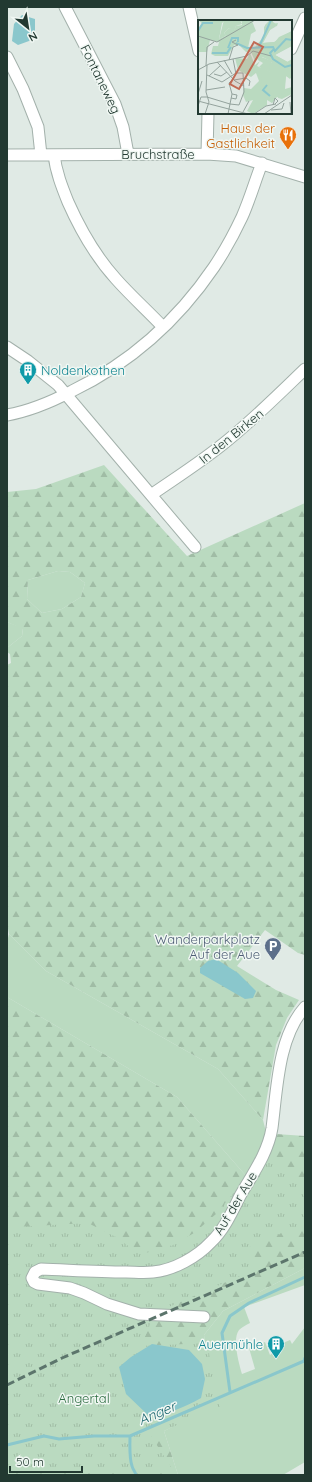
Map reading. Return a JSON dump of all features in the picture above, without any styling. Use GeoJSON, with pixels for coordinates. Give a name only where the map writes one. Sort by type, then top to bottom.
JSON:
{"type":"FeatureCollection","features":[{"type":"Feature","properties":{"kind":"street","name":"Fontaneweg"},"geometry":{"type":"LineString","coordinates":[[65,7],[115,104],[123,127],[128,154]]}},
{"type":"Feature","properties":{"kind":"street"},"geometry":{"type":"LineString","coordinates":[[188,7],[198,47]]}},
{"type":"Feature","properties":{"kind":"street"},"geometry":{"type":"LineString","coordinates":[[292,47],[305,18]]}},
{"type":"Feature","properties":{"kind":"street"},"geometry":{"type":"LineString","coordinates":[[7,57],[24,89],[38,127],[41,155]]}},
{"type":"Feature","properties":{"kind":"street"},"geometry":{"type":"LineString","coordinates":[[207,154],[208,114]]}},
{"type":"Feature","properties":{"kind":"street","name":"Bruchstraße"},"geometry":{"type":"LineString","coordinates":[[7,155],[207,154],[236,156],[305,177]]}},
{"type":"Feature","properties":{"kind":"street"},"geometry":{"type":"LineString","coordinates":[[54,155],[58,177],[66,197],[77,220],[103,264],[163,327]]}},
{"type":"Feature","properties":{"kind":"street"},"geometry":{"type":"LineString","coordinates":[[7,415],[32,409],[94,381],[135,352],[163,327],[192,297],[214,267],[242,217],[262,163]]}},
{"type":"Feature","properties":{"kind":"street"},"geometry":{"type":"LineString","coordinates":[[7,347],[53,381],[66,394],[195,547]]}},
{"type":"Feature","properties":{"kind":"street","name":"In den Birken"},"geometry":{"type":"LineString","coordinates":[[151,495],[196,465],[228,440],[268,406],[305,369]]}},
{"type":"Feature","properties":{"kind":"street","name":"Auf der Aue"},"geometry":{"type":"LineString","coordinates":[[204,1317],[139,1314],[107,1304],[70,1288],[38,1284],[33,1280],[33,1275],[41,1269],[105,1272],[154,1272],[181,1263],[212,1242],[221,1230],[264,1154],[271,1134],[281,1066],[287,1037],[296,1018],[305,1007]]}},
{"type":"Feature","properties":{"kind":"green space"},"geometry":{"type":"Polygon","coordinates":[[[104,465],[187,556],[305,503],[305,955],[298,953],[265,930],[237,966],[276,990],[299,1000],[287,1018],[276,1045],[263,1120],[218,1069],[46,971],[9,934],[7,923],[7,665],[11,663],[10,654],[7,652],[7,648],[22,636],[23,629],[7,622],[7,492],[36,489],[104,465]],[[58,571],[28,580],[27,599],[42,613],[62,609],[81,597],[85,583],[70,572],[58,571]]]}},
{"type":"Feature","properties":{"kind":"green space"},"geometry":{"type":"Polygon","coordinates":[[[58,571],[70,572],[85,583],[81,597],[62,609],[42,613],[27,599],[28,580],[58,571]]]}},
{"type":"Feature","properties":{"kind":"green space"},"geometry":{"type":"Polygon","coordinates":[[[7,622],[23,628],[22,636],[7,648],[7,622]]]}},
{"type":"Feature","properties":{"kind":"green space"},"geometry":{"type":"Polygon","coordinates":[[[9,934],[46,971],[218,1069],[263,1120],[266,1132],[260,1153],[247,1177],[177,1097],[7,997],[7,942],[9,934]]]}},
{"type":"Feature","properties":{"kind":"green space"},"geometry":{"type":"Polygon","coordinates":[[[7,997],[177,1097],[247,1177],[184,1257],[7,1268],[7,997]]]}},
{"type":"Feature","properties":{"kind":"green space","name":"Angertal"},"geometry":{"type":"Polygon","coordinates":[[[276,1134],[305,1136],[305,1268],[223,1311],[204,1335],[213,1406],[164,1431],[178,1475],[7,1475],[7,1276],[182,1268],[276,1134]]]}},
{"type":"Feature","properties":{"kind":"green space","name":"Angertal"},"geometry":{"type":"Polygon","coordinates":[[[272,1153],[304,1190],[304,1224],[247,1248],[256,1269],[155,1313],[141,1346],[207,1343],[220,1407],[151,1436],[176,1475],[7,1475],[7,1225],[15,1227],[88,1223],[118,1238],[132,1249],[142,1254],[173,1245],[194,1233],[216,1214],[240,1185],[272,1153]]]}},
{"type":"Feature","properties":{"kind":"green space"},"geometry":{"type":"Polygon","coordinates":[[[305,1268],[305,1285],[244,1307],[250,1323],[239,1330],[236,1345],[242,1374],[255,1369],[249,1348],[265,1342],[270,1355],[277,1350],[276,1346],[290,1340],[292,1344],[305,1327],[305,1462],[283,1475],[178,1475],[164,1431],[213,1406],[204,1335],[223,1311],[305,1268]]]}},
{"type":"Feature","properties":{"kind":"water"},"geometry":{"type":"Polygon","coordinates":[[[22,15],[35,19],[35,36],[29,41],[18,45],[12,41],[14,24],[22,15]]]}},
{"type":"Feature","properties":{"kind":"water"},"geometry":{"type":"Polygon","coordinates":[[[216,959],[238,973],[256,991],[253,998],[245,999],[200,973],[200,968],[208,961],[216,959]]]}},
{"type":"Feature","properties":{"kind":"water"},"geometry":{"type":"Polygon","coordinates":[[[152,1344],[189,1350],[202,1364],[205,1379],[201,1398],[176,1410],[149,1416],[126,1394],[119,1367],[131,1357],[152,1344]]]}},
{"type":"Feature","properties":{"kind":"waterway"},"geometry":{"type":"LineString","coordinates":[[230,1392],[222,1333],[230,1316],[249,1303],[305,1277]]}},
{"type":"Feature","properties":{"kind":"waterway","name":"Anger"},"geometry":{"type":"LineString","coordinates":[[7,1445],[44,1436],[59,1439],[94,1436],[130,1436],[304,1361],[305,1358]]}},
{"type":"Feature","properties":{"kind":"waterway"},"geometry":{"type":"LineString","coordinates":[[130,1436],[130,1459],[136,1475]]}},
{"type":"Feature","properties":{"kind":"railway"},"geometry":{"type":"LineString","coordinates":[[7,1385],[62,1358],[305,1252]]}},
{"type":"Feature","properties":{"kind":"place","name":"Haus der Gastlichkeit"},"geometry":{"type":"Point","coordinates":[288,150]}},
{"type":"Feature","properties":{"kind":"place","name":"Noldenkothen"},"geometry":{"type":"Point","coordinates":[28,385]}},
{"type":"Feature","properties":{"kind":"place","name":"Wanderparkplatz Auf der Aue"},"geometry":{"type":"Point","coordinates":[273,961]}},
{"type":"Feature","properties":{"kind":"place","name":"Auermühle"},"geometry":{"type":"Point","coordinates":[276,1359]}}]}
